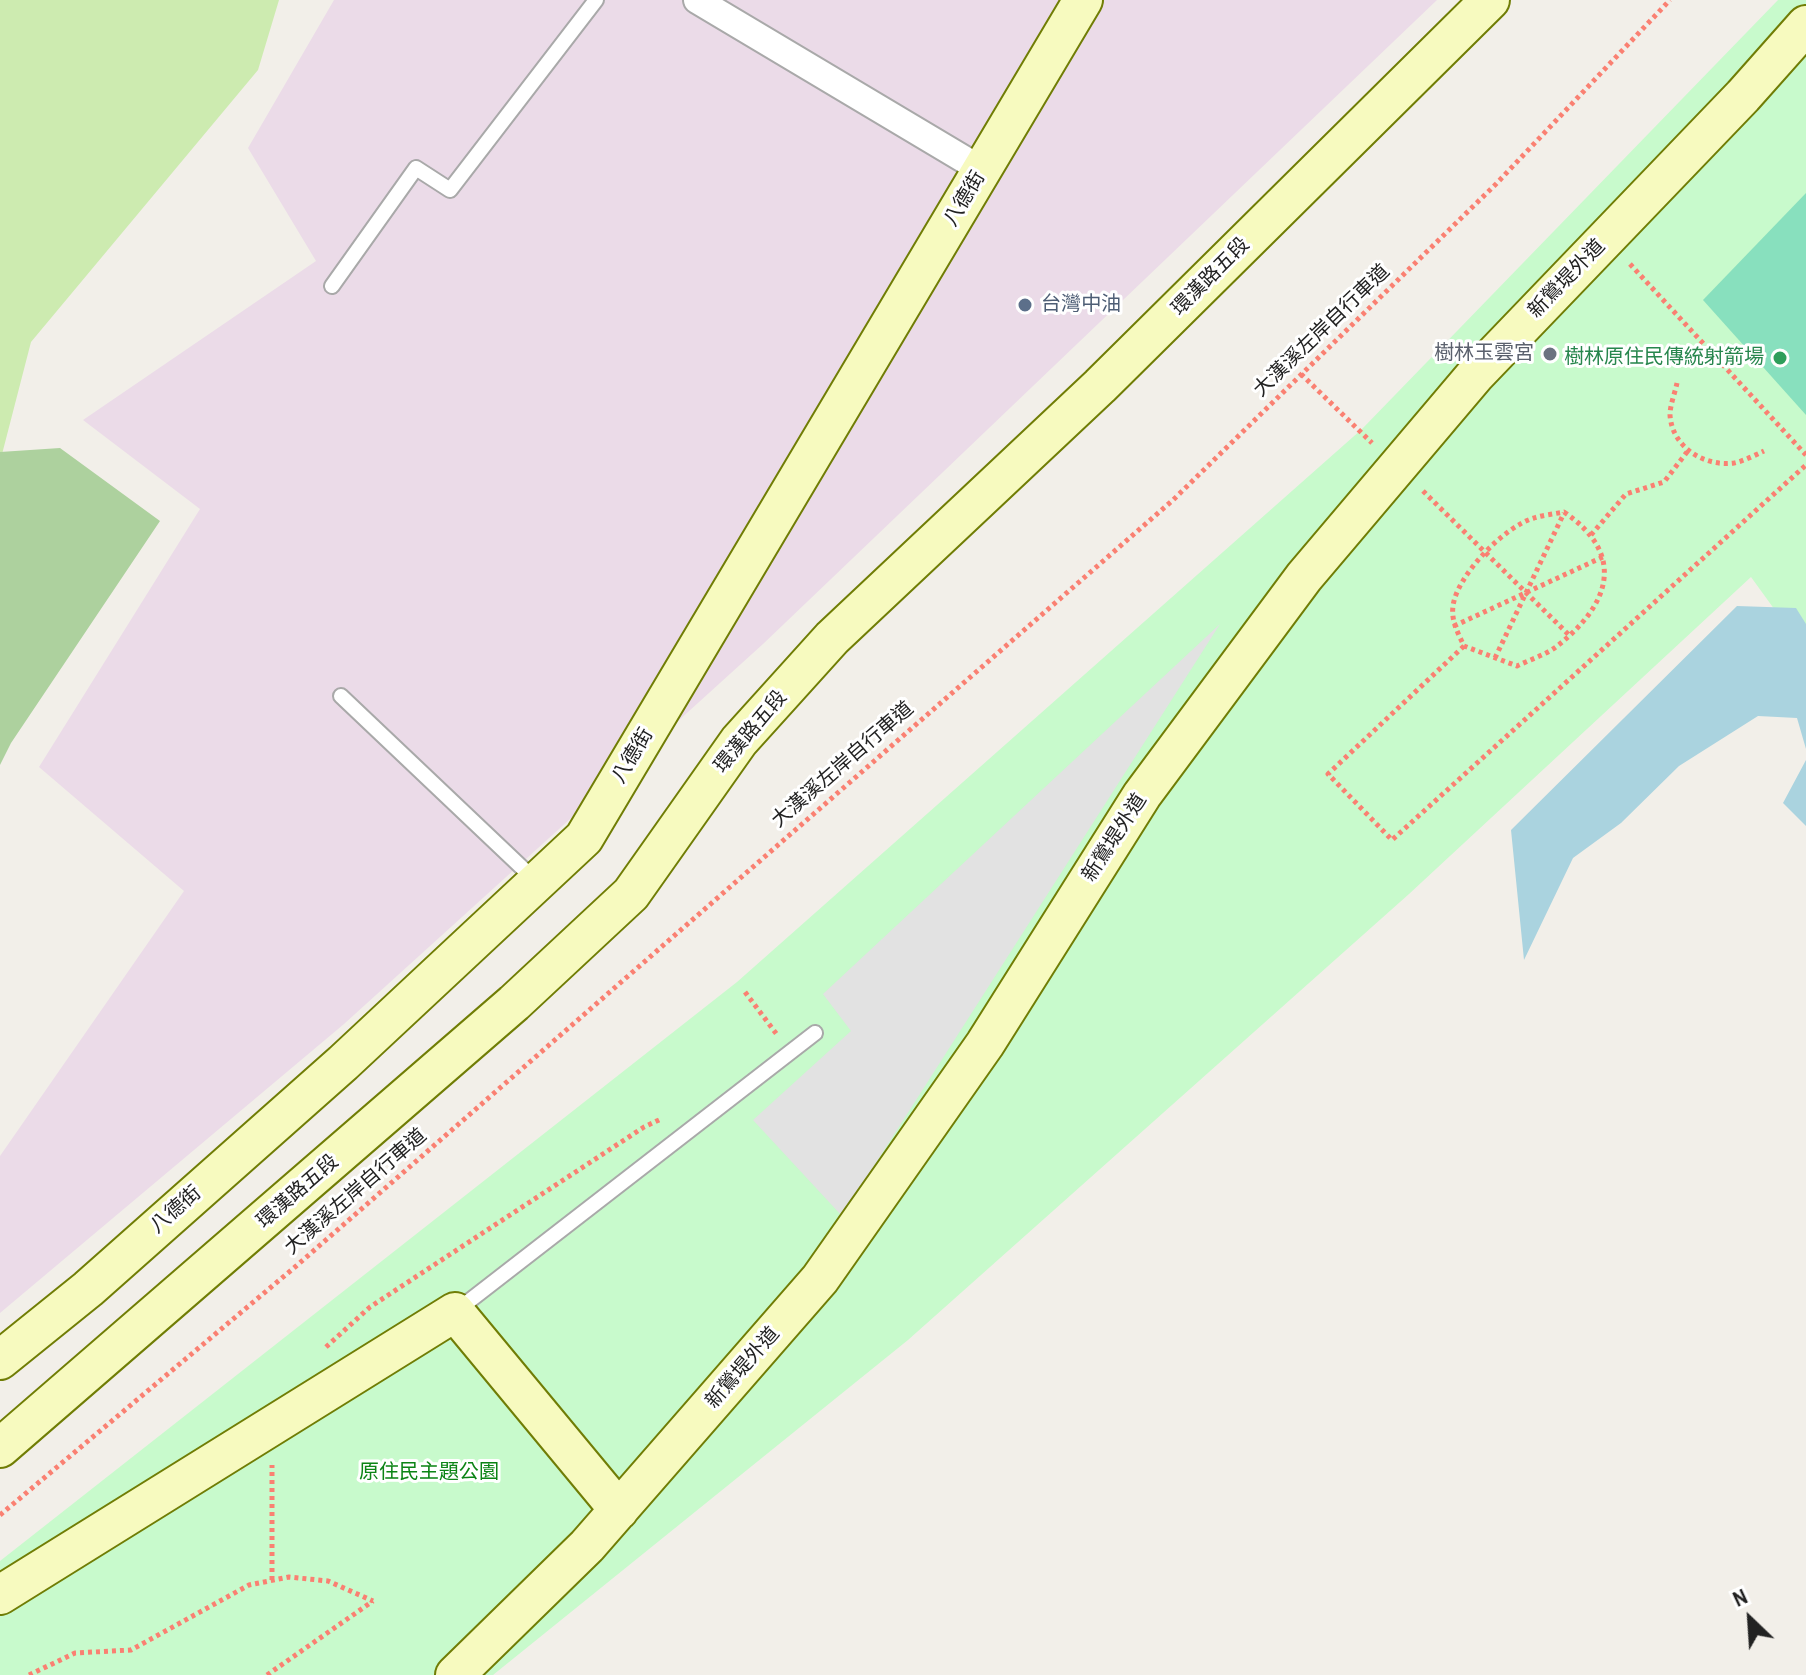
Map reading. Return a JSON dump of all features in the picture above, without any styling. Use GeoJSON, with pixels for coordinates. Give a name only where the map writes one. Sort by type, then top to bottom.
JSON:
{"type":"FeatureCollection","features":[{"type":"Feature","properties":{"kind":"street"},"geometry":{"type":"LineString","coordinates":[[697,0],[982,170]]}},
{"type":"Feature","properties":{"kind":"street","name":"八德街"},"geometry":{"type":"LineString","coordinates":[[0,1360],[88,1289],[331,1074],[584,838],[1083,0]]}},
{"type":"Feature","properties":{"kind":"street","name":"環漢路五段"},"geometry":{"type":"LineString","coordinates":[[0,1448],[502,1014],[631,894],[739,741],[832,638],[1100,386],[1490,0]]}},
{"type":"Feature","properties":{"kind":"street","name":"新鶯堤外道"},"geometry":{"type":"LineString","coordinates":[[455,1675],[619,1510],[820,1279],[985,1044],[1142,795],[1304,577],[1476,374],[1743,96],[1806,25]]}},
{"type":"Feature","properties":{"kind":"street"},"geometry":{"type":"LineString","coordinates":[[0,1595],[455,1312],[619,1510]]}},
{"type":"Feature","properties":{"kind":"lane"},"geometry":{"type":"LineString","coordinates":[[332,286],[416,168],[450,190],[596,0]]}},
{"type":"Feature","properties":{"kind":"lane"},"geometry":{"type":"LineString","coordinates":[[341,696],[537,882]]}},
{"type":"Feature","properties":{"kind":"lane"},"geometry":{"type":"LineString","coordinates":[[455,1312],[815,1033]]}},
{"type":"Feature","properties":{"kind":"path","name":"大漢溪左岸自行車道"},"geometry":{"type":"LineString","coordinates":[[0,1515],[295,1267],[1161,511],[1496,184],[1670,0]]}},
{"type":"Feature","properties":{"kind":"path"},"geometry":{"type":"LineString","coordinates":[[1626,260],[1806,455]]}},
{"type":"Feature","properties":{"kind":"path"},"geometry":{"type":"LineString","coordinates":[[1301,374],[1351,425]]}},
{"type":"Feature","properties":{"kind":"path"},"geometry":{"type":"LineString","coordinates":[[1677,383],[1670,414],[1687,452],[1705,460],[1734,463],[1764,451]]}},
{"type":"Feature","properties":{"kind":"path"},"geometry":{"type":"LineString","coordinates":[[1591,535],[1626,494],[1664,482],[1687,452]]}},
{"type":"Feature","properties":{"kind":"path"},"geometry":{"type":"LineString","coordinates":[[1464,646],[1328,774],[1392,840],[1806,465]]}},
{"type":"Feature","properties":{"kind":"path"},"geometry":{"type":"LineString","coordinates":[[1495,658],[1564,512]]}},
{"type":"Feature","properties":{"kind":"path"},"geometry":{"type":"LineString","coordinates":[[1564,512],[1586,527],[1591,535],[1605,556],[1606,586],[1569,635],[1555,648],[1517,666],[1464,646],[1454,626],[1452,606],[1459,584],[1485,553],[1531,518],[1564,512]]}},
{"type":"Feature","properties":{"kind":"path"},"geometry":{"type":"LineString","coordinates":[[1485,553],[1569,635]]}},
{"type":"Feature","properties":{"kind":"path"},"geometry":{"type":"LineString","coordinates":[[1454,626],[1605,556]]}},
{"type":"Feature","properties":{"kind":"path"},"geometry":{"type":"LineString","coordinates":[[745,992],[790,1052]]}},
{"type":"Feature","properties":{"kind":"path"},"geometry":{"type":"LineString","coordinates":[[767,1045],[778,1035]]}},
{"type":"Feature","properties":{"kind":"path"},"geometry":{"type":"LineString","coordinates":[[324,1350],[370,1307],[644,1127],[668,1116]]}},
{"type":"Feature","properties":{"kind":"path"},"geometry":{"type":"LineString","coordinates":[[272,1425],[272,1580]]}},
{"type":"Feature","properties":{"kind":"path"},"geometry":{"type":"LineString","coordinates":[[29,1675],[75,1653],[131,1650],[249,1585],[272,1580],[289,1577],[328,1581],[373,1601],[267,1675]]}},
{"type":"Feature","properties":{"kind":"shaded area"},"geometry":{"type":"Polygon","coordinates":[[[334,0],[1437,0],[763,644],[344,1024],[0,1313],[0,1156],[184,891],[39,767],[200,509],[83,420],[316,261],[248,148],[334,0]]]}},
{"type":"Feature","properties":{"kind":"shaded area"},"geometry":{"type":"Polygon","coordinates":[[[1220,624],[842,1216],[753,1120],[851,1031],[823,994],[1220,624]]]}},
{"type":"Feature","properties":{"kind":"green space"},"geometry":{"type":"Polygon","coordinates":[[[0,0],[279,0],[258,70],[31,342],[0,462],[0,0]]]}},
{"type":"Feature","properties":{"kind":"green space","name":"原住民主題公園"},"geometry":{"type":"Polygon","coordinates":[[[1778,0],[1806,0],[1806,653],[1751,577],[1409,894],[908,1340],[493,1675],[0,1675],[0,1561],[737,982],[1362,429],[1778,0]]]}},
{"type":"Feature","properties":{"kind":"green space","name":"樹林原住民傳統射箭場"},"geometry":{"type":"Polygon","coordinates":[[[1806,193],[1806,415],[1703,300],[1806,193]]]}},
{"type":"Feature","properties":{"kind":"green space"},"geometry":{"type":"Polygon","coordinates":[[[60,448],[160,521],[11,743],[0,765],[0,452],[60,448]]]}},
{"type":"Feature","properties":{"kind":"water"},"geometry":{"type":"Polygon","coordinates":[[[1737,606],[1796,608],[1806,624],[1806,749],[1797,718],[1758,716],[1679,766],[1621,823],[1573,858],[1524,960],[1511,830],[1737,606]]]}},
{"type":"Feature","properties":{"kind":"water"},"geometry":{"type":"Polygon","coordinates":[[[1806,760],[1806,826],[1783,803],[1806,760]]]}},
{"type":"Feature","properties":{"kind":"place","name":"台灣中油"},"geometry":{"type":"Point","coordinates":[1025,305]}},
{"type":"Feature","properties":{"kind":"place","name":"樹林玉雲宮"},"geometry":{"type":"Point","coordinates":[1550,354]}},
{"type":"Feature","properties":{"kind":"place","name":"樹林原住民傳統射箭場"},"geometry":{"type":"Point","coordinates":[1780,358]}}]}
